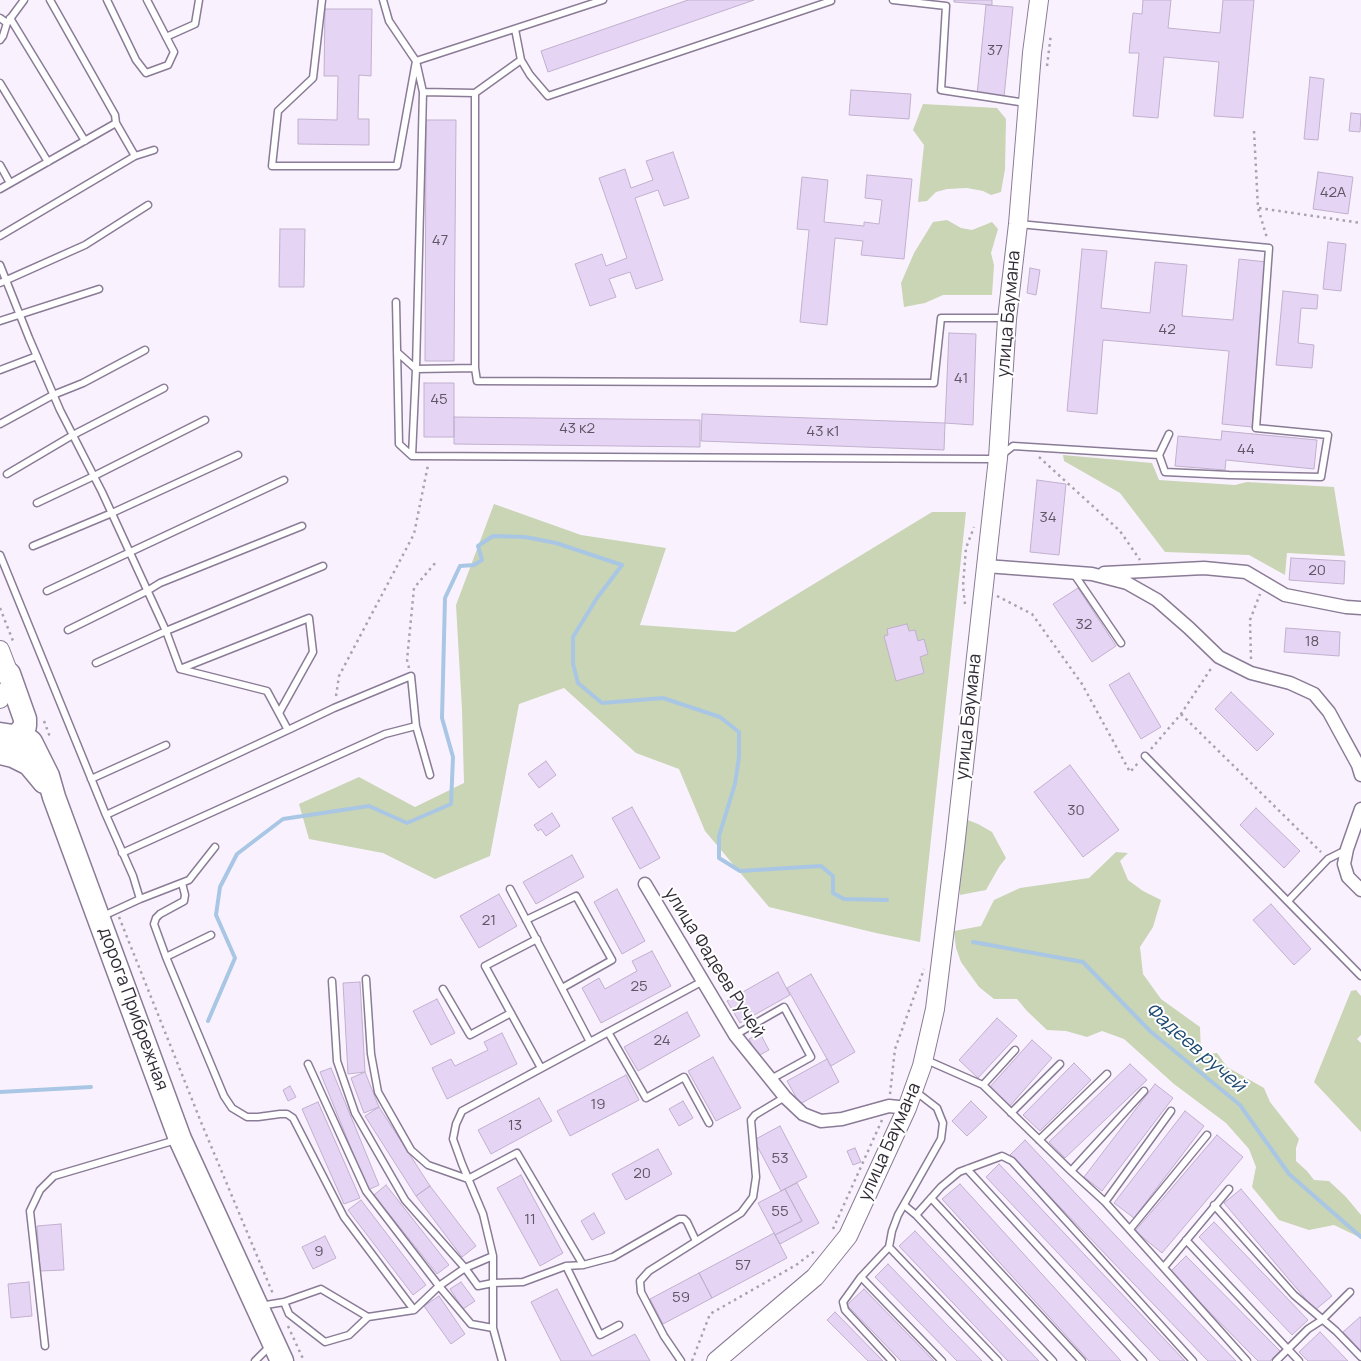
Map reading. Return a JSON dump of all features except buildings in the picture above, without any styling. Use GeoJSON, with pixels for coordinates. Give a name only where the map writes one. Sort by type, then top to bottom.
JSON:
{"type":"FeatureCollection","features":[{"type":"Feature","properties":{"kind":"highway"},"geometry":{"type":"LineString","coordinates":[[4,684],[25,719],[25,726],[6,738]]}},
{"type":"Feature","properties":{"kind":"highway"},"geometry":{"type":"LineString","coordinates":[[6,738],[26,738],[30,742],[51,786]]}},
{"type":"Feature","properties":{"kind":"highway"},"geometry":{"type":"LineString","coordinates":[[0,752],[29,764],[51,786]]}},
{"type":"Feature","properties":{"kind":"highway","name":"дорога Прибрежная"},"geometry":{"type":"LineString","coordinates":[[51,786],[108,914],[180,1139],[273,1304],[278,1351]]}},
{"type":"Feature","properties":{"kind":"street","name":"улица Баумана"},"geometry":{"type":"LineString","coordinates":[[716,1361],[814,1277],[848,1236],[907,1108],[923,1059],[937,999],[998,458],[1007,318],[1018,224],[1027,103],[1039,0]]}},
{"type":"Feature","properties":{"kind":"street"},"geometry":{"type":"LineString","coordinates":[[986,566],[1092,574],[1204,568],[1246,572],[1285,595],[1346,607],[1361,608]]}},
{"type":"Feature","properties":{"kind":"street"},"geometry":{"type":"LineString","coordinates":[[1092,574],[1127,583],[1157,600],[1190,628],[1219,657],[1251,673],[1290,683],[1314,694],[1329,712],[1358,765],[1361,775]]}},
{"type":"Feature","properties":{"kind":"street","name":"дорога Прибрежная"},"geometry":{"type":"LineString","coordinates":[[7,646],[4,684],[51,786]]}},
{"type":"Feature","properties":{"kind":"street"},"geometry":{"type":"LineString","coordinates":[[0,699],[4,684]]}},
{"type":"Feature","properties":{"kind":"street"},"geometry":{"type":"LineString","coordinates":[[1361,809],[1347,849],[1344,864],[1348,877],[1361,890]]}},
{"type":"Feature","properties":{"kind":"street","name":"улица Фадеев Ручей"},"geometry":{"type":"LineString","coordinates":[[645,884],[735,1034],[785,1097],[803,1114],[821,1121],[842,1119],[889,1106],[907,1108]]}},
{"type":"Feature","properties":{"kind":"lane"},"geometry":{"type":"LineString","coordinates":[[0,40],[9,20],[24,0]]}},
{"type":"Feature","properties":{"kind":"lane"},"geometry":{"type":"LineString","coordinates":[[50,0],[115,115],[116,123],[135,156]]}},
{"type":"Feature","properties":{"kind":"lane"},"geometry":{"type":"LineString","coordinates":[[107,0],[136,60],[146,73],[168,65],[174,52],[147,0]]}},
{"type":"Feature","properties":{"kind":"lane"},"geometry":{"type":"LineString","coordinates":[[166,38],[195,24],[199,0]]}},
{"type":"Feature","properties":{"kind":"lane"},"geometry":{"type":"LineString","coordinates":[[322,0],[313,78],[278,111],[272,166],[397,166],[416,61]]}},
{"type":"Feature","properties":{"kind":"lane"},"geometry":{"type":"LineString","coordinates":[[383,0],[390,21],[416,61],[423,92],[412,456]]}},
{"type":"Feature","properties":{"kind":"lane"},"geometry":{"type":"LineString","coordinates":[[416,61],[603,0]]}},
{"type":"Feature","properties":{"kind":"lane"},"geometry":{"type":"LineString","coordinates":[[893,0],[946,6],[941,90],[1027,103]]}},
{"type":"Feature","properties":{"kind":"lane"},"geometry":{"type":"LineString","coordinates":[[515,30],[521,60],[530,75],[548,96],[831,1]]}},
{"type":"Feature","properties":{"kind":"lane"},"geometry":{"type":"LineString","coordinates":[[0,18],[9,20],[86,141]]}},
{"type":"Feature","properties":{"kind":"lane"},"geometry":{"type":"LineString","coordinates":[[423,92],[475,93],[521,60]]}},
{"type":"Feature","properties":{"kind":"lane"},"geometry":{"type":"LineString","coordinates":[[0,83],[48,162]]}},
{"type":"Feature","properties":{"kind":"lane"},"geometry":{"type":"LineString","coordinates":[[475,93],[475,368],[477,381],[934,383],[941,318],[1007,318]]}},
{"type":"Feature","properties":{"kind":"lane"},"geometry":{"type":"LineString","coordinates":[[0,188],[116,123]]}},
{"type":"Feature","properties":{"kind":"lane"},"geometry":{"type":"LineString","coordinates":[[0,236],[135,156],[154,150]]}},
{"type":"Feature","properties":{"kind":"lane"},"geometry":{"type":"LineString","coordinates":[[0,165],[10,183]]}},
{"type":"Feature","properties":{"kind":"lane"},"geometry":{"type":"LineString","coordinates":[[3,281],[85,245],[148,205]]}},
{"type":"Feature","properties":{"kind":"lane"},"geometry":{"type":"LineString","coordinates":[[1018,224],[1270,248],[1256,428],[1328,435],[1321,476],[1166,472],[1159,456],[1169,434]]}},
{"type":"Feature","properties":{"kind":"lane"},"geometry":{"type":"LineString","coordinates":[[0,265],[3,281],[20,314],[54,395],[166,631],[180,669]]}},
{"type":"Feature","properties":{"kind":"lane"},"geometry":{"type":"LineString","coordinates":[[0,321],[99,289]]}},
{"type":"Feature","properties":{"kind":"lane"},"geometry":{"type":"LineString","coordinates":[[396,302],[399,444],[412,456],[998,458],[1013,446],[1159,456]]}},
{"type":"Feature","properties":{"kind":"lane"},"geometry":{"type":"LineString","coordinates":[[0,424],[145,350]]}},
{"type":"Feature","properties":{"kind":"lane"},"geometry":{"type":"LineString","coordinates":[[398,352],[416,369],[475,368]]}},
{"type":"Feature","properties":{"kind":"lane"},"geometry":{"type":"LineString","coordinates":[[0,370],[37,356]]}},
{"type":"Feature","properties":{"kind":"lane"},"geometry":{"type":"LineString","coordinates":[[7,474],[73,435],[164,388]]}},
{"type":"Feature","properties":{"kind":"lane"},"geometry":{"type":"LineString","coordinates":[[38,502],[205,420]]}},
{"type":"Feature","properties":{"kind":"lane"},"geometry":{"type":"LineString","coordinates":[[33,546],[112,514],[238,455]]}},
{"type":"Feature","properties":{"kind":"lane"},"geometry":{"type":"LineString","coordinates":[[47,591],[284,480]]}},
{"type":"Feature","properties":{"kind":"lane"},"geometry":{"type":"LineString","coordinates":[[68,630],[160,583],[302,526]]}},
{"type":"Feature","properties":{"kind":"lane"},"geometry":{"type":"LineString","coordinates":[[0,555],[106,815],[133,876],[140,899]]}},
{"type":"Feature","properties":{"kind":"lane"},"geometry":{"type":"LineString","coordinates":[[96,663],[166,631],[323,566]]}},
{"type":"Feature","properties":{"kind":"lane"},"geometry":{"type":"LineString","coordinates":[[1073,573],[1121,643]]}},
{"type":"Feature","properties":{"kind":"lane"},"geometry":{"type":"LineString","coordinates":[[180,669],[309,618],[313,652],[279,713]]}},
{"type":"Feature","properties":{"kind":"lane"},"geometry":{"type":"LineString","coordinates":[[180,669],[267,691],[288,730]]}},
{"type":"Feature","properties":{"kind":"lane"},"geometry":{"type":"LineString","coordinates":[[106,815],[334,708],[411,676],[416,726],[430,776]]}},
{"type":"Feature","properties":{"kind":"lane"},"geometry":{"type":"LineString","coordinates":[[122,853],[386,734],[416,726]]}},
{"type":"Feature","properties":{"kind":"lane"},"geometry":{"type":"LineString","coordinates":[[92,779],[166,745]]}},
{"type":"Feature","properties":{"kind":"lane"},"geometry":{"type":"LineString","coordinates":[[1145,756],[1361,976]]}},
{"type":"Feature","properties":{"kind":"lane"},"geometry":{"type":"LineString","coordinates":[[108,914],[140,899],[190,880],[214,847]]}},
{"type":"Feature","properties":{"kind":"lane"},"geometry":{"type":"LineString","coordinates":[[1288,901],[1328,859],[1347,849]]}},
{"type":"Feature","properties":{"kind":"lane"},"geometry":{"type":"LineString","coordinates":[[182,883],[186,895],[184,901],[160,914],[154,924],[224,1096],[232,1108],[247,1117],[287,1114],[293,1118],[344,1217],[414,1310]]}},
{"type":"Feature","properties":{"kind":"lane"},"geometry":{"type":"LineString","coordinates":[[510,889],[590,1042]]}},
{"type":"Feature","properties":{"kind":"lane"},"geometry":{"type":"LineString","coordinates":[[526,920],[576,896],[612,960],[562,988]]}},
{"type":"Feature","properties":{"kind":"lane"},"geometry":{"type":"LineString","coordinates":[[166,957],[211,935]]}},
{"type":"Feature","properties":{"kind":"lane"},"geometry":{"type":"LineString","coordinates":[[536,939],[485,966],[541,1068]]}},
{"type":"Feature","properties":{"kind":"lane"},"geometry":{"type":"LineString","coordinates":[[366,979],[371,1054],[378,1092],[411,1150],[428,1165],[468,1179],[517,1153],[583,1265]]}},
{"type":"Feature","properties":{"kind":"lane"},"geometry":{"type":"LineString","coordinates":[[332,981],[337,1061],[355,1113],[405,1200],[465,1268],[478,1286],[493,1283],[523,1282],[566,1266],[583,1265],[613,1257],[679,1219],[684,1219],[687,1222],[696,1241]]}},
{"type":"Feature","properties":{"kind":"lane"},"geometry":{"type":"LineString","coordinates":[[502,1361],[493,1328],[493,1256],[483,1214],[453,1139],[456,1124],[462,1111],[703,981]]}},
{"type":"Feature","properties":{"kind":"lane"},"geometry":{"type":"LineString","coordinates":[[443,989],[470,1035],[511,1013]]}},
{"type":"Feature","properties":{"kind":"lane"},"geometry":{"type":"LineString","coordinates":[[735,1034],[784,1007],[811,1057],[771,1079]]}},
{"type":"Feature","properties":{"kind":"lane"},"geometry":{"type":"LineString","coordinates":[[608,1032],[646,1098],[684,1078],[709,1123]]}},
{"type":"Feature","properties":{"kind":"lane"},"geometry":{"type":"LineString","coordinates":[[983,1085],[1015,1050]]}},
{"type":"Feature","properties":{"kind":"lane"},"geometry":{"type":"LineString","coordinates":[[923,1059],[983,1085],[1105,1202],[1247,1361]]}},
{"type":"Feature","properties":{"kind":"lane"},"geometry":{"type":"LineString","coordinates":[[308,1064],[366,1191],[439,1286],[472,1324],[493,1328]]}},
{"type":"Feature","properties":{"kind":"lane"},"geometry":{"type":"LineString","coordinates":[[1011,1113],[1060,1064]]}},
{"type":"Feature","properties":{"kind":"lane"},"geometry":{"type":"LineString","coordinates":[[1039,1140],[1107,1074]]}},
{"type":"Feature","properties":{"kind":"lane"},"geometry":{"type":"LineString","coordinates":[[892,1361],[845,1310],[843,1302],[861,1277],[889,1247],[892,1231],[904,1205],[941,1139],[943,1129],[937,1108],[914,1090]]}},
{"type":"Feature","properties":{"kind":"lane"},"geometry":{"type":"LineString","coordinates":[[1071,1171],[1144,1091]]}},
{"type":"Feature","properties":{"kind":"lane"},"geometry":{"type":"LineString","coordinates":[[681,1361],[664,1336],[641,1292],[640,1281],[649,1271],[740,1212],[753,1197],[756,1177],[751,1120],[755,1115],[785,1097]]}},
{"type":"Feature","properties":{"kind":"lane"},"geometry":{"type":"LineString","coordinates":[[1105,1202],[1171,1111]]}},
{"type":"Feature","properties":{"kind":"lane"},"geometry":{"type":"LineString","coordinates":[[1130,1229],[1207,1135]]}},
{"type":"Feature","properties":{"kind":"lane"},"geometry":{"type":"LineString","coordinates":[[45,1346],[30,1211],[40,1190],[54,1176],[180,1139]]}},
{"type":"Feature","properties":{"kind":"lane"},"geometry":{"type":"LineString","coordinates":[[916,1215],[950,1178],[967,1168],[1002,1156],[1012,1160],[1193,1361]]}},
{"type":"Feature","properties":{"kind":"lane"},"geometry":{"type":"LineString","coordinates":[[967,1168],[1143,1361]]}},
{"type":"Feature","properties":{"kind":"lane"},"geometry":{"type":"LineString","coordinates":[[1164,1267],[1229,1189]]}},
{"type":"Feature","properties":{"kind":"lane"},"geometry":{"type":"LineString","coordinates":[[931,1198],[1082,1361]]}},
{"type":"Feature","properties":{"kind":"lane"},"geometry":{"type":"LineString","coordinates":[[904,1205],[916,1215],[1053,1361]]}},
{"type":"Feature","properties":{"kind":"lane"},"geometry":{"type":"LineString","coordinates":[[1214,1205],[1294,1295],[1361,1357]]}},
{"type":"Feature","properties":{"kind":"lane"},"geometry":{"type":"LineString","coordinates":[[1186,1240],[1299,1361]]}},
{"type":"Feature","properties":{"kind":"lane"},"geometry":{"type":"LineString","coordinates":[[889,1247],[998,1361]]}},
{"type":"Feature","properties":{"kind":"lane"},"geometry":{"type":"LineString","coordinates":[[273,1304],[325,1342],[349,1335],[368,1317],[414,1310],[439,1286],[465,1268],[493,1256]]}},
{"type":"Feature","properties":{"kind":"lane"},"geometry":{"type":"LineString","coordinates":[[566,1266],[600,1335],[620,1325]]}},
{"type":"Feature","properties":{"kind":"lane"},"geometry":{"type":"LineString","coordinates":[[861,1277],[942,1361]]}},
{"type":"Feature","properties":{"kind":"lane"},"geometry":{"type":"LineString","coordinates":[[273,1304],[321,1289],[368,1317]]}},
{"type":"Feature","properties":{"kind":"lane"},"geometry":{"type":"LineString","coordinates":[[1276,1361],[1308,1329],[1322,1320],[1350,1292]]}},
{"type":"Feature","properties":{"kind":"lane"},"geometry":{"type":"LineString","coordinates":[[255,1361],[278,1351]]}},
{"type":"Feature","properties":{"kind":"path"},"geometry":{"type":"LineString","coordinates":[[1254,130],[1258,208],[1270,248]]}},
{"type":"Feature","properties":{"kind":"path"},"geometry":{"type":"LineString","coordinates":[[1258,208],[1361,222]]}},
{"type":"Feature","properties":{"kind":"path"},"geometry":{"type":"LineString","coordinates":[[1027,447],[1120,531],[1147,571]]}},
{"type":"Feature","properties":{"kind":"path"},"geometry":{"type":"LineString","coordinates":[[334,708],[339,676],[414,534],[430,456]]}},
{"type":"Feature","properties":{"kind":"path"},"geometry":{"type":"LineString","coordinates":[[964,613],[963,586],[966,548],[977,522]]}},
{"type":"Feature","properties":{"kind":"path"},"geometry":{"type":"LineString","coordinates":[[411,676],[407,660],[414,588],[436,562]]}},
{"type":"Feature","properties":{"kind":"path"},"geometry":{"type":"LineString","coordinates":[[1251,673],[1250,620],[1259,595],[1268,586]]}},
{"type":"Feature","properties":{"kind":"path"},"geometry":{"type":"LineString","coordinates":[[0,608],[7,646]]}},
{"type":"Feature","properties":{"kind":"path"},"geometry":{"type":"LineString","coordinates":[[1181,714],[1328,859]]}},
{"type":"Feature","properties":{"kind":"path"},"geometry":{"type":"LineString","coordinates":[[41,715],[52,743]]}},
{"type":"Feature","properties":{"kind":"path"},"geometry":{"type":"LineString","coordinates":[[108,914],[201,1122],[273,1304],[304,1361]]}},
{"type":"Feature","properties":{"kind":"path"},"geometry":{"type":"LineString","coordinates":[[831,1233],[889,1106],[895,1049],[926,964]]}},
{"type":"Feature","properties":{"kind":"path"},"geometry":{"type":"LineString","coordinates":[[692,1361],[710,1314],[796,1265],[819,1248]]}},
{"type":"Feature","properties":{"kind":"green space"},"geometry":{"type":"Polygon","coordinates":[[[923,104],[997,108],[1006,119],[1005,169],[1001,192],[991,195],[983,191],[967,188],[947,189],[936,192],[927,201],[918,202],[924,145],[913,130],[923,104]]]}},
{"type":"Feature","properties":{"kind":"green space"},"geometry":{"type":"Polygon","coordinates":[[[947,220],[961,228],[972,230],[992,222],[998,229],[991,253],[994,265],[992,295],[943,295],[925,303],[904,307],[901,283],[914,253],[933,222],[947,220]]]}},
{"type":"Feature","properties":{"kind":"green space"},"geometry":{"type":"Polygon","coordinates":[[[1063,455],[1152,463],[1159,480],[1235,485],[1247,482],[1334,487],[1345,556],[1287,553],[1285,575],[1249,555],[1165,552],[1120,493],[1064,461],[1063,455]]]}},
{"type":"Feature","properties":{"kind":"green space"},"geometry":{"type":"Polygon","coordinates":[[[494,504],[581,535],[666,548],[640,625],[735,632],[932,512],[966,512],[920,942],[769,907],[705,831],[679,769],[636,753],[564,688],[519,704],[490,856],[435,879],[383,853],[309,839],[299,804],[359,777],[415,807],[464,783],[456,605],[494,504]]]}},
{"type":"Feature","properties":{"kind":"green space"},"geometry":{"type":"Polygon","coordinates":[[[960,817],[992,832],[1006,858],[986,890],[960,895],[960,817]]]}},
{"type":"Feature","properties":{"kind":"green space"},"geometry":{"type":"Polygon","coordinates":[[[1116,852],[1128,853],[1120,861],[1128,880],[1143,891],[1161,900],[1153,927],[1140,947],[1143,974],[1161,999],[1200,1027],[1201,1055],[1217,1053],[1227,1067],[1264,1088],[1270,1102],[1299,1139],[1296,1148],[1296,1161],[1314,1180],[1329,1181],[1346,1197],[1361,1215],[1361,1238],[1334,1225],[1309,1230],[1279,1220],[1252,1187],[1256,1167],[1249,1149],[1226,1123],[1174,1084],[1124,1039],[1102,1031],[1087,1037],[1066,1031],[1047,1030],[1017,999],[994,999],[979,987],[961,962],[956,948],[954,931],[981,926],[994,900],[1020,888],[1089,878],[1116,852]]]}},
{"type":"Feature","properties":{"kind":"green space"},"geometry":{"type":"Polygon","coordinates":[[[1356,990],[1361,996],[1361,1035],[1357,1039],[1361,1043],[1361,1132],[1314,1082],[1351,991],[1356,990]]]}},
{"type":"Feature","properties":{"kind":"waterway","name":"Фадеев ручей"},"geometry":{"type":"LineString","coordinates":[[208,1021],[235,958],[216,915],[220,887],[237,854],[283,819],[369,806],[407,823],[451,804],[453,757],[442,718],[445,598],[460,566],[474,565],[482,560],[478,546],[493,536],[525,537],[556,543],[622,565],[597,598],[573,637],[573,664],[578,683],[602,703],[663,698],[720,717],[739,732],[739,757],[735,784],[719,836],[719,858],[740,871],[821,866],[833,876],[833,893],[844,899],[887,900]]}},
{"type":"Feature","properties":{"kind":"waterway","name":"Фадеев ручей"},"geometry":{"type":"LineString","coordinates":[[973,942],[1083,962],[1150,1031],[1240,1105],[1289,1174],[1361,1237]]}},
{"type":"Feature","properties":{"kind":"waterway","name":"Фадеев ручей"},"geometry":{"type":"LineString","coordinates":[[0,1092],[91,1087]]}}]}
